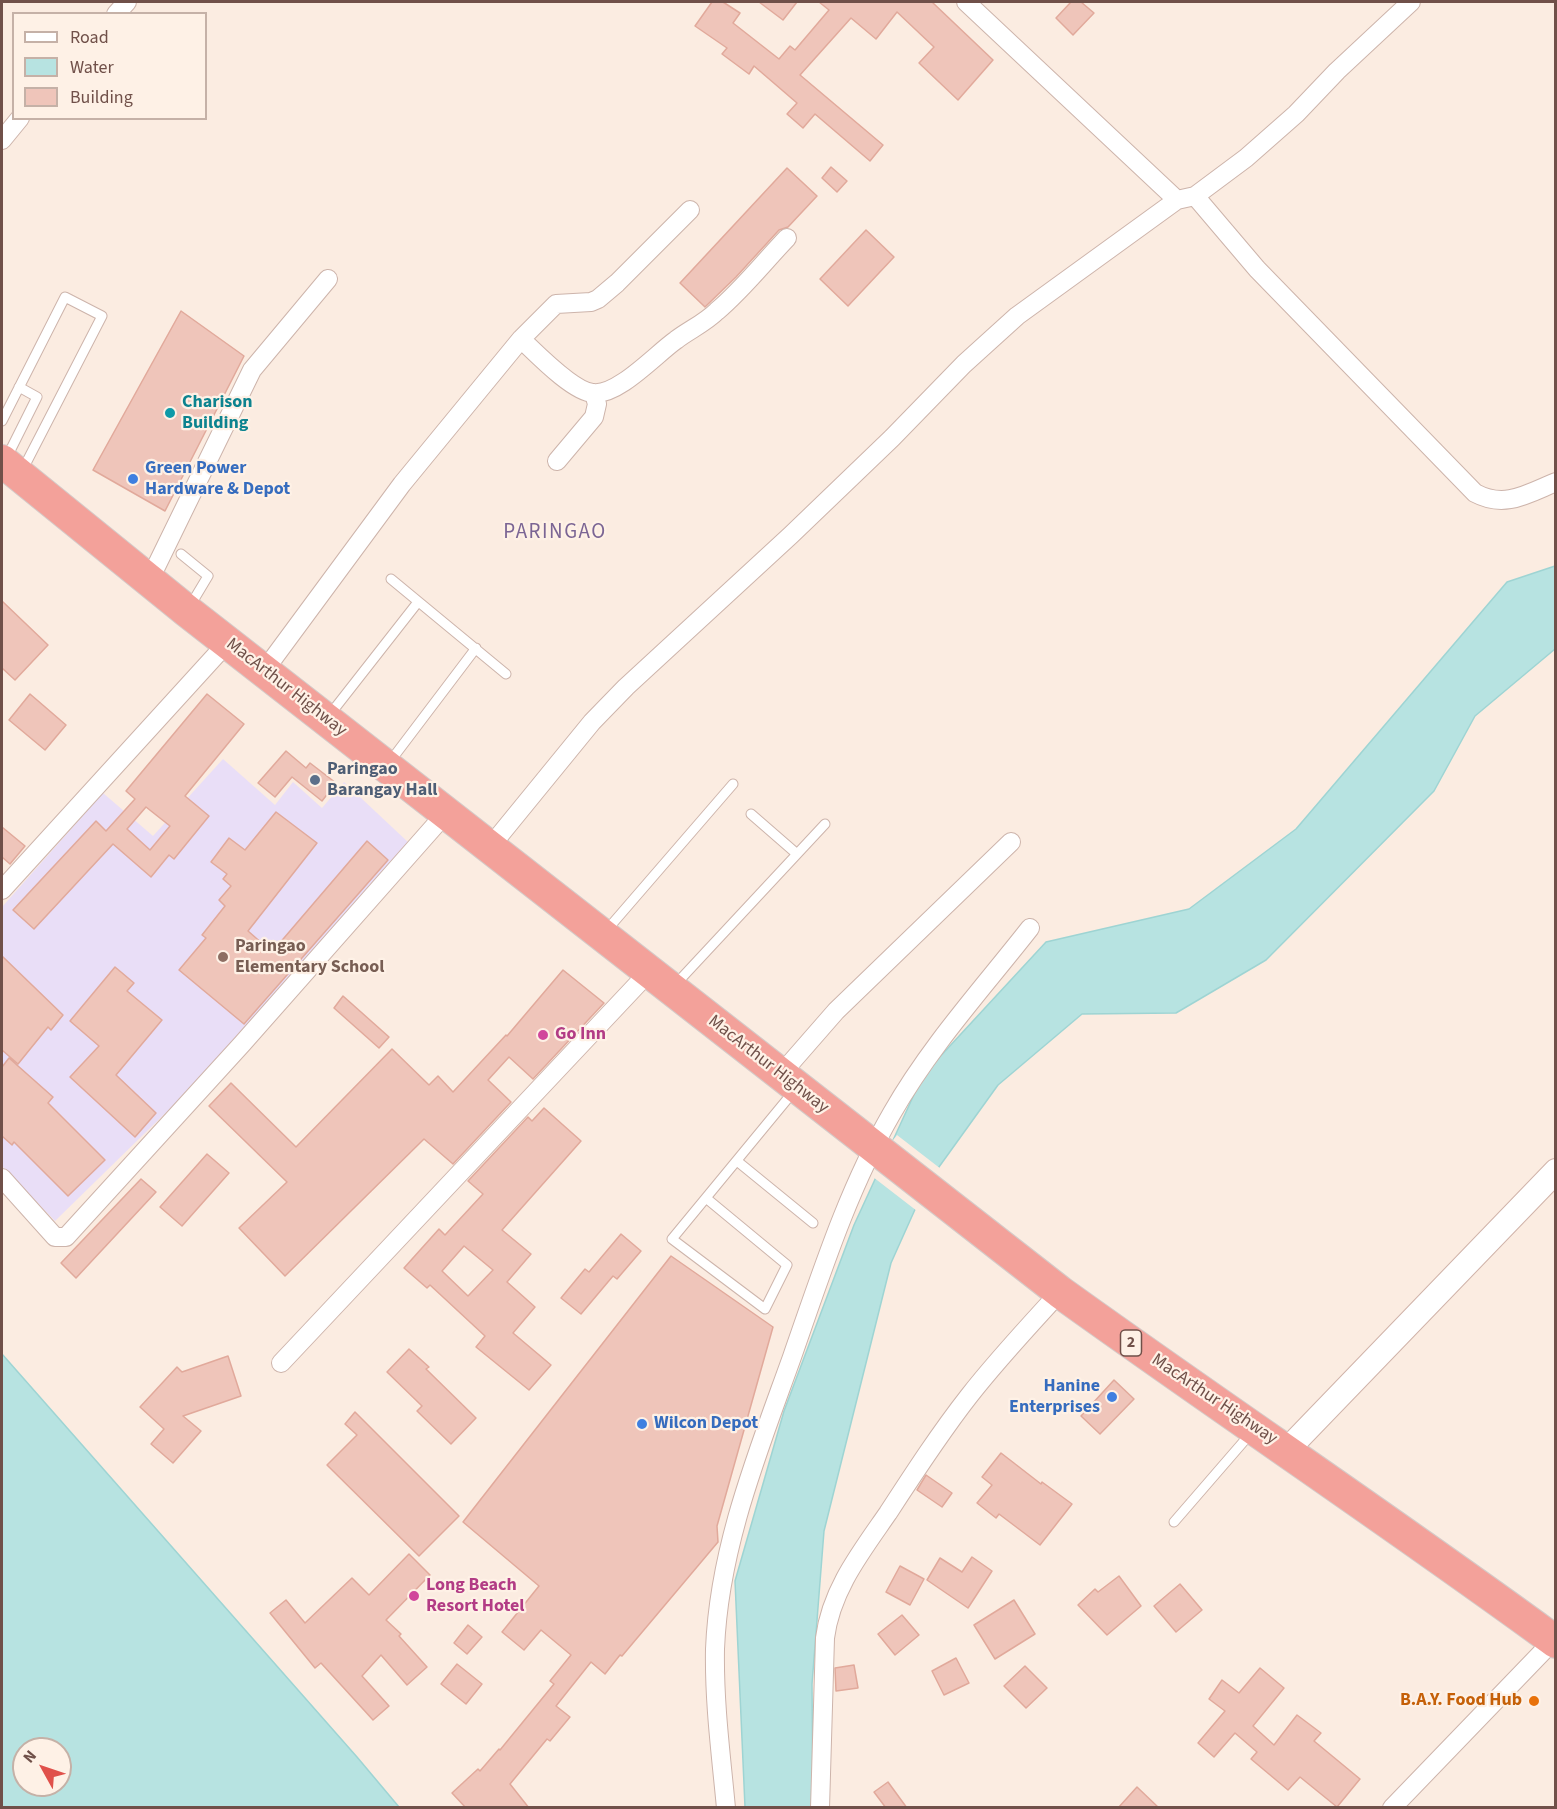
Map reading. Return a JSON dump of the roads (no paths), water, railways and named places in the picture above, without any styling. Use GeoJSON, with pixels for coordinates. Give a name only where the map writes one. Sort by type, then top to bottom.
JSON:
{"type":"FeatureCollection","features":[{"type":"Feature","properties":{"kind":"highway","name":"MacArthur Highway"},"geometry":{"type":"LineString","coordinates":[[8,467],[187,611],[1060,1292],[1555,1641]]}},
{"type":"Feature","properties":{"kind":"street"},"geometry":{"type":"LineString","coordinates":[[966,2],[1177,200]]}},
{"type":"Feature","properties":{"kind":"street"},"geometry":{"type":"LineString","coordinates":[[490,847],[592,722],[626,687],[791,535],[892,438],[964,364],[1017,316],[1177,200],[1195,196],[1246,158],[1296,114],[1337,71],[1410,2]]}},
{"type":"Feature","properties":{"kind":"street"},"geometry":{"type":"LineString","coordinates":[[2,140],[18,120]]}},
{"type":"Feature","properties":{"kind":"street"},"geometry":{"type":"LineString","coordinates":[[1195,196],[1257,269],[1475,493],[1495,501],[1508,500],[1556,482]]}},
{"type":"Feature","properties":{"kind":"street"},"geometry":{"type":"LineString","coordinates":[[264,671],[402,484],[521,339],[556,304],[591,302],[598,299],[690,210]]}},
{"type":"Feature","properties":{"kind":"street"},"geometry":{"type":"LineString","coordinates":[[521,339],[564,378],[587,392],[594,394],[607,392],[627,379],[675,340],[718,311],[787,238]]}},
{"type":"Feature","properties":{"kind":"street"},"geometry":{"type":"LineString","coordinates":[[148,580],[252,370],[328,279]]}},
{"type":"Feature","properties":{"kind":"street"},"geometry":{"type":"LineString","coordinates":[[557,461],[594,417],[597,404],[594,394]]}},
{"type":"Feature","properties":{"kind":"street"},"geometry":{"type":"LineString","coordinates":[[2,890],[228,643]]}},
{"type":"Feature","properties":{"kind":"street"},"geometry":{"type":"LineString","coordinates":[[2,1178],[55,1237],[66,1237],[250,1035],[446,813]]}},
{"type":"Feature","properties":{"kind":"street"},"geometry":{"type":"LineString","coordinates":[[789,1081],[836,1011],[1011,842]]}},
{"type":"Feature","properties":{"kind":"street"},"geometry":{"type":"LineString","coordinates":[[726,1808],[715,1648],[727,1554],[742,1498],[850,1199],[877,1151],[892,1113],[920,1067],[1030,928]]}},
{"type":"Feature","properties":{"kind":"street"},"geometry":{"type":"LineString","coordinates":[[280,1363],[660,980]]}},
{"type":"Feature","properties":{"kind":"street"},"geometry":{"type":"LineString","coordinates":[[1287,1450],[1556,1171]]}},
{"type":"Feature","properties":{"kind":"street"},"geometry":{"type":"LineString","coordinates":[[820,1808],[825,1638],[827,1620],[833,1602],[851,1567],[940,1434],[970,1395],[1060,1292]]}},
{"type":"Feature","properties":{"kind":"street"},"geometry":{"type":"LineString","coordinates":[[1392,1808],[1555,1641]]}},
{"type":"Feature","properties":{"kind":"lane"},"geometry":{"type":"LineString","coordinates":[[2,421],[65,297],[102,316],[8,467]]}},
{"type":"Feature","properties":{"kind":"lane"},"geometry":{"type":"LineString","coordinates":[[8,467],[37,397],[19,387]]}},
{"type":"Feature","properties":{"kind":"lane"},"geometry":{"type":"LineString","coordinates":[[181,554],[208,576],[187,611]]}},
{"type":"Feature","properties":{"kind":"lane"},"geometry":{"type":"LineString","coordinates":[[391,579],[506,674]]}},
{"type":"Feature","properties":{"kind":"lane"},"geometry":{"type":"LineString","coordinates":[[330,722],[335,708],[418,603]]}},
{"type":"Feature","properties":{"kind":"lane"},"geometry":{"type":"LineString","coordinates":[[390,769],[395,755],[476,648]]}},
{"type":"Feature","properties":{"kind":"lane"},"geometry":{"type":"LineString","coordinates":[[602,935],[733,784]]}},
{"type":"Feature","properties":{"kind":"lane"},"geometry":{"type":"LineString","coordinates":[[751,814],[797,854]]}},
{"type":"Feature","properties":{"kind":"lane"},"geometry":{"type":"LineString","coordinates":[[660,980],[797,854],[825,824]]}},
{"type":"Feature","properties":{"kind":"lane"},"geometry":{"type":"LineString","coordinates":[[706,1198],[787,1265],[765,1309],[672,1239],[706,1198],[737,1161],[789,1081]]}},
{"type":"Feature","properties":{"kind":"lane"},"geometry":{"type":"LineString","coordinates":[[737,1161],[813,1223]]}},
{"type":"Feature","properties":{"kind":"lane"},"geometry":{"type":"LineString","coordinates":[[1174,1522],[1255,1428]]}},
{"type":"Feature","properties":{"kind":"water"},"geometry":{"type":"Polygon","coordinates":[[[1555,566],[1555,649],[1475,716],[1434,791],[1266,960],[1176,1013],[1082,1014],[998,1085],[926,1185],[891,1263],[824,1531],[812,1684],[813,1807],[745,1807],[735,1581],[784,1411],[854,1225],[923,1075],[1046,942],[1189,909],[1296,829],[1507,582],[1555,566]]]}},
{"type":"Feature","properties":{"kind":"water"},"geometry":{"type":"Polygon","coordinates":[[[2,1354],[357,1757],[399,1807],[2,1807],[2,1354]]]}},
{"type":"Feature","properties":{"kind":"place","name":"Charison Building"},"geometry":{"type":"Point","coordinates":[170,413]}},
{"type":"Feature","properties":{"kind":"place","name":"Green Power Hardware & Depot"},"geometry":{"type":"Point","coordinates":[133,479]}},
{"type":"Feature","properties":{"kind":"place","name":"Paringao Barangay Hall"},"geometry":{"type":"Point","coordinates":[315,780]}},
{"type":"Feature","properties":{"kind":"place","name":"Paringao Elementary School"},"geometry":{"type":"Point","coordinates":[223,957]}},
{"type":"Feature","properties":{"kind":"place","name":"Go Inn"},"geometry":{"type":"Point","coordinates":[543,1035]}},
{"type":"Feature","properties":{"kind":"place","name":"Hanine Enterprises"},"geometry":{"type":"Point","coordinates":[1112,1397]}},
{"type":"Feature","properties":{"kind":"place","name":"Wilcon Depot"},"geometry":{"type":"Point","coordinates":[642,1424]}},
{"type":"Feature","properties":{"kind":"place","name":"Long Beach Resort Hotel"},"geometry":{"type":"Point","coordinates":[414,1596]}},
{"type":"Feature","properties":{"kind":"place","name":"B.A.Y. Food Hub"},"geometry":{"type":"Point","coordinates":[1534,1701]}},
{"type":"Feature","properties":{"kind":"district","name":"PARINGAO"},"geometry":{"type":"Point","coordinates":[555,533]}}]}
